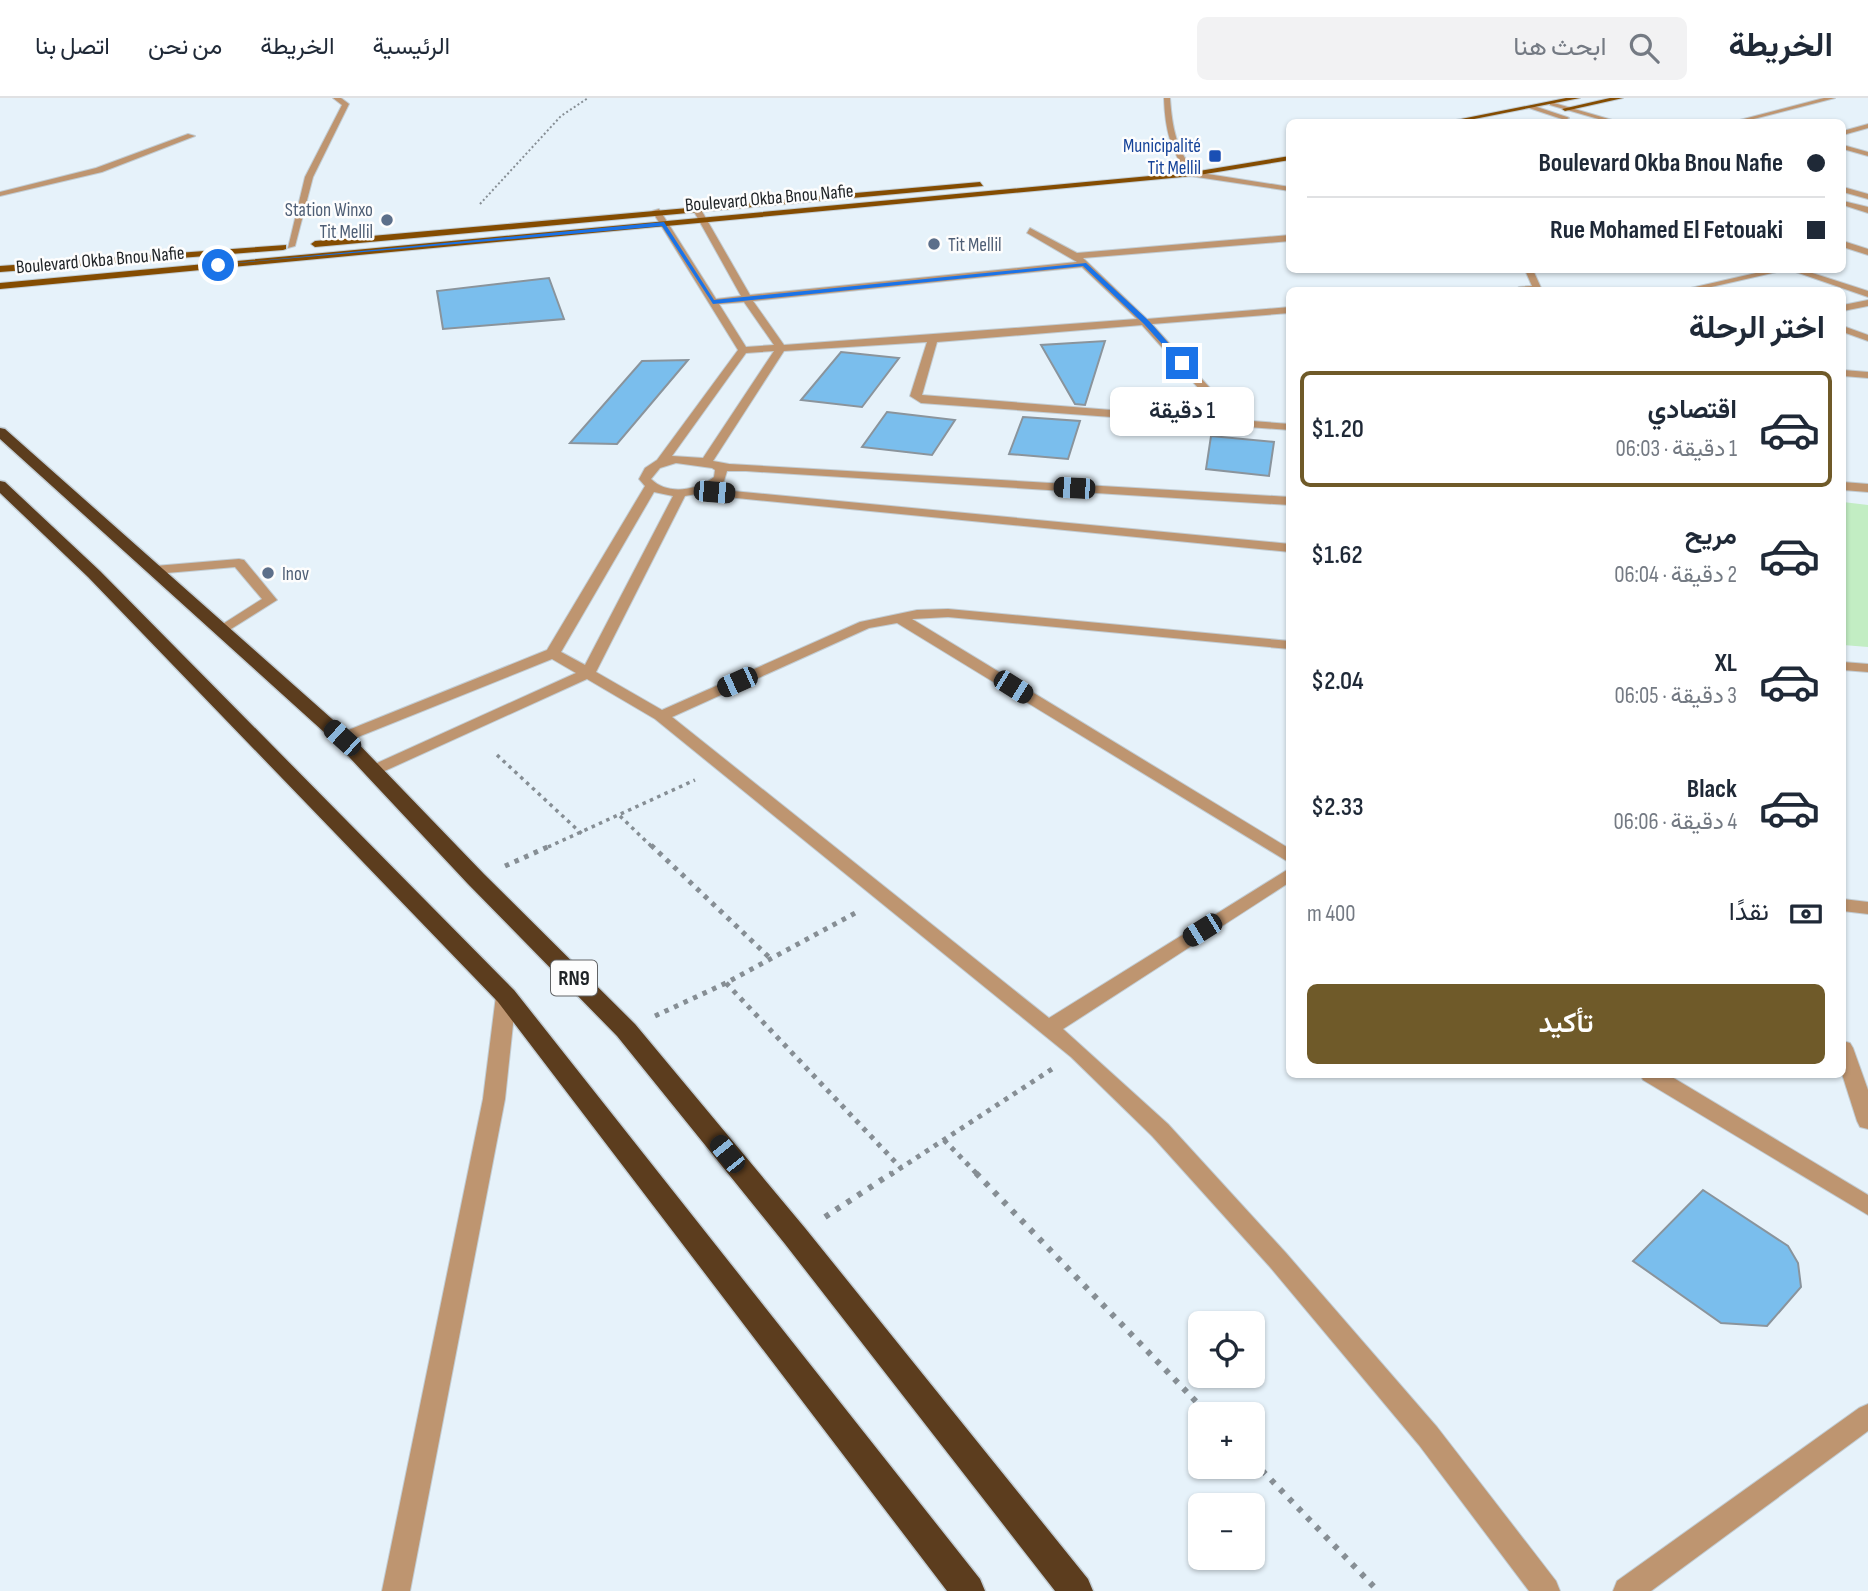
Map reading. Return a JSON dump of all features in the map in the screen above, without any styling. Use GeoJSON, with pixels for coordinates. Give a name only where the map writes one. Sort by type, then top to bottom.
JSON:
{"type":"FeatureCollection","features":[{"type":"Feature","properties":{"kind":"highway","name":"RN9"},"geometry":{"type":"LineString","coordinates":[[0,432],[342,738],[475,879],[626,1030],[795,1236],[1076,1591]]}},
{"type":"Feature","properties":{"kind":"highway"},"geometry":{"type":"LineString","coordinates":[[0,485],[94,574],[506,996],[968,1591]]}},
{"type":"Feature","properties":{"kind":"main road"},"geometry":{"type":"LineString","coordinates":[[1514,119],[1620,98]]}},
{"type":"Feature","properties":{"kind":"main road"},"geometry":{"type":"LineString","coordinates":[[1466,119],[1571,99]]}},
{"type":"Feature","properties":{"kind":"main road"},"geometry":{"type":"LineString","coordinates":[[1276,150],[1286,149]]}},
{"type":"Feature","properties":{"kind":"main road","name":"Boulevard Okba Bnou Nafie"},"geometry":{"type":"LineString","coordinates":[[0,286],[1193,174],[1286,159]]}},
{"type":"Feature","properties":{"kind":"main road"},"geometry":{"type":"LineString","coordinates":[[1170,165],[1196,162]]}},
{"type":"Feature","properties":{"kind":"main road","name":"Boulevard Okba Bnou Nafie"},"geometry":{"type":"LineString","coordinates":[[0,269],[291,246],[990,183]]}},
{"type":"Feature","properties":{"kind":"street"},"geometry":{"type":"LineString","coordinates":[[291,246],[309,177],[346,104],[336,98]]}},
{"type":"Feature","properties":{"kind":"street"},"geometry":{"type":"LineString","coordinates":[[1167,98],[1168,127],[1174,147],[1183,164],[1193,174],[1286,188]]}},
{"type":"Feature","properties":{"kind":"street"},"geometry":{"type":"LineString","coordinates":[[1748,119],[1832,98]]}},
{"type":"Feature","properties":{"kind":"street"},"geometry":{"type":"LineString","coordinates":[[1552,104],[1604,119]]}},
{"type":"Feature","properties":{"kind":"street"},"geometry":{"type":"LineString","coordinates":[[1531,107],[1568,119]]}},
{"type":"Feature","properties":{"kind":"street"},"geometry":{"type":"LineString","coordinates":[[1846,132],[1868,126]]}},
{"type":"Feature","properties":{"kind":"street"},"geometry":{"type":"LineString","coordinates":[[0,194],[99,170],[191,136]]}},
{"type":"Feature","properties":{"kind":"street"},"geometry":{"type":"LineString","coordinates":[[1846,148],[1868,155]]}},
{"type":"Feature","properties":{"kind":"street"},"geometry":{"type":"LineString","coordinates":[[1846,190],[1868,199]]}},
{"type":"Feature","properties":{"kind":"street"},"geometry":{"type":"LineString","coordinates":[[1846,203],[1868,199]]}},
{"type":"Feature","properties":{"kind":"street"},"geometry":{"type":"LineString","coordinates":[[1846,205],[1868,210]]}},
{"type":"Feature","properties":{"kind":"street"},"geometry":{"type":"LineString","coordinates":[[696,208],[747,299],[781,348]]}},
{"type":"Feature","properties":{"kind":"street"},"geometry":{"type":"LineString","coordinates":[[656,211],[743,350]]}},
{"type":"Feature","properties":{"kind":"street"},"geometry":{"type":"LineString","coordinates":[[1031,231],[1080,260],[1146,323],[1236,423]]}},
{"type":"Feature","properties":{"kind":"street"},"geometry":{"type":"LineString","coordinates":[[713,302],[1286,238]]}},
{"type":"Feature","properties":{"kind":"street"},"geometry":{"type":"LineString","coordinates":[[1846,245],[1868,252]]}},
{"type":"Feature","properties":{"kind":"street"},"geometry":{"type":"LineString","coordinates":[[1701,287],[1766,273]]}},
{"type":"Feature","properties":{"kind":"street"},"geometry":{"type":"LineString","coordinates":[[1804,273],[1845,287]]}},
{"type":"Feature","properties":{"kind":"street"},"geometry":{"type":"LineString","coordinates":[[1846,287],[1868,295]]}},
{"type":"Feature","properties":{"kind":"street"},"geometry":{"type":"LineString","coordinates":[[1846,307],[1868,303]]}},
{"type":"Feature","properties":{"kind":"street"},"geometry":{"type":"LineString","coordinates":[[743,350],[933,339],[1286,310]]}},
{"type":"Feature","properties":{"kind":"street"},"geometry":{"type":"LineString","coordinates":[[1846,330],[1868,338]]}},
{"type":"Feature","properties":{"kind":"street"},"geometry":{"type":"LineString","coordinates":[[933,339],[916,396],[921,400],[1286,427]]}},
{"type":"Feature","properties":{"kind":"street"},"geometry":{"type":"LineString","coordinates":[[712,463],[781,348]]}},
{"type":"Feature","properties":{"kind":"street"},"geometry":{"type":"LineString","coordinates":[[743,350],[660,464],[646,475],[645,479],[651,486],[661,490],[1286,548]]}},
{"type":"Feature","properties":{"kind":"street"},"geometry":{"type":"LineString","coordinates":[[1846,373],[1868,374]]}},
{"type":"Feature","properties":{"kind":"street"},"geometry":{"type":"LineString","coordinates":[[660,464],[682,459],[1286,501]]}},
{"type":"Feature","properties":{"kind":"street"},"geometry":{"type":"LineString","coordinates":[[372,771],[588,673],[688,491],[711,485],[720,478],[721,469],[712,463]]}},
{"type":"Feature","properties":{"kind":"street"},"geometry":{"type":"LineString","coordinates":[[342,738],[553,653],[651,486]]}},
{"type":"Feature","properties":{"kind":"street"},"geometry":{"type":"LineString","coordinates":[[1846,486],[1868,488]]}},
{"type":"Feature","properties":{"kind":"street"},"geometry":{"type":"LineString","coordinates":[[155,570],[239,563],[270,600],[223,630]]}},
{"type":"Feature","properties":{"kind":"street"},"geometry":{"type":"LineString","coordinates":[[661,716],[865,625],[898,617],[948,613],[1286,645]]}},
{"type":"Feature","properties":{"kind":"street"},"geometry":{"type":"LineString","coordinates":[[898,617],[1286,855]]}},
{"type":"Feature","properties":{"kind":"street"},"geometry":{"type":"LineString","coordinates":[[553,653],[661,716],[1078,1052],[1160,1130],[1278,1260],[1428,1436],[1546,1591]]}},
{"type":"Feature","properties":{"kind":"street"},"geometry":{"type":"LineString","coordinates":[[1846,666],[1868,668]]}},
{"type":"Feature","properties":{"kind":"street"},"geometry":{"type":"LineString","coordinates":[[1049,1028],[1286,877]]}},
{"type":"Feature","properties":{"kind":"street"},"geometry":{"type":"LineString","coordinates":[[1846,905],[1868,908]]}},
{"type":"Feature","properties":{"kind":"street"},"geometry":{"type":"LineString","coordinates":[[396,1591],[494,1099],[506,996]]}},
{"type":"Feature","properties":{"kind":"street"},"geometry":{"type":"LineString","coordinates":[[1846,1057],[1868,1121]]}},
{"type":"Feature","properties":{"kind":"street"},"geometry":{"type":"LineString","coordinates":[[1657,1078],[1868,1206]]}},
{"type":"Feature","properties":{"kind":"street"},"geometry":{"type":"LineString","coordinates":[[1627,1591],[1868,1416]]}},
{"type":"Feature","properties":{"kind":"path"},"geometry":{"type":"LineString","coordinates":[[461,230],[480,204],[558,120],[588,98]]}},
{"type":"Feature","properties":{"kind":"path"},"geometry":{"type":"LineString","coordinates":[[497,755],[582,834]]}},
{"type":"Feature","properties":{"kind":"path"},"geometry":{"type":"LineString","coordinates":[[475,879],[582,834],[723,767]]}},
{"type":"Feature","properties":{"kind":"path"},"geometry":{"type":"LineString","coordinates":[[620,816],[771,959]]}},
{"type":"Feature","properties":{"kind":"path"},"geometry":{"type":"LineString","coordinates":[[626,1030],[726,984],[884,897]]}},
{"type":"Feature","properties":{"kind":"path"},"geometry":{"type":"LineString","coordinates":[[726,984],[901,1168]]}},
{"type":"Feature","properties":{"kind":"path"},"geometry":{"type":"LineString","coordinates":[[795,1236],[1078,1052]]}},
{"type":"Feature","properties":{"kind":"path"},"geometry":{"type":"LineString","coordinates":[[944,1140],[1196,1402]]}},
{"type":"Feature","properties":{"kind":"path"},"geometry":{"type":"LineString","coordinates":[[1265,1473],[1378,1591]]}},
{"type":"Feature","properties":{"kind":"green space"},"geometry":{"type":"Polygon","coordinates":[[[1846,502],[1868,505],[1868,647],[1846,645],[1846,502]]]}},
{"type":"Feature","properties":{"kind":"building"},"geometry":{"type":"Polygon","coordinates":[[[549,278],[564,319],[443,329],[437,291],[549,278]]]}},
{"type":"Feature","properties":{"kind":"building"},"geometry":{"type":"Polygon","coordinates":[[[1105,341],[1085,405],[1075,404],[1041,345],[1105,341]]]}},
{"type":"Feature","properties":{"kind":"building"},"geometry":{"type":"Polygon","coordinates":[[[841,352],[899,358],[862,407],[801,400],[841,352]]]}},
{"type":"Feature","properties":{"kind":"building"},"geometry":{"type":"Polygon","coordinates":[[[688,360],[617,444],[570,443],[642,361],[688,360]]]}},
{"type":"Feature","properties":{"kind":"building"},"geometry":{"type":"Polygon","coordinates":[[[887,412],[955,420],[932,455],[862,447],[887,412]]]}},
{"type":"Feature","properties":{"kind":"building"},"geometry":{"type":"Polygon","coordinates":[[[1023,417],[1080,421],[1068,459],[1009,454],[1023,417]]]}},
{"type":"Feature","properties":{"kind":"building"},"geometry":{"type":"Polygon","coordinates":[[[1211,436],[1274,442],[1269,476],[1206,469],[1211,436]]]}},
{"type":"Feature","properties":{"kind":"building"},"geometry":{"type":"Polygon","coordinates":[[[1703,1190],[1788,1246],[1798,1263],[1801,1287],[1767,1326],[1721,1323],[1633,1261],[1703,1190]]]}},
{"type":"Feature","properties":{"kind":"place","name":"Municipalité Tit Mellil"},"geometry":{"type":"Point","coordinates":[1215,156]}},
{"type":"Feature","properties":{"kind":"place","name":"Station Winxo Tit Mellil"},"geometry":{"type":"Point","coordinates":[387,220]}},
{"type":"Feature","properties":{"kind":"place","name":"Tit Mellil"},"geometry":{"type":"Point","coordinates":[934,244]}},
{"type":"Feature","properties":{"kind":"place","name":"Inov"},"geometry":{"type":"Point","coordinates":[268,573]}},
{"type":"Feature","properties":{"kind":"route"},"geometry":{"type":"LineString","coordinates":[[218,265],[664,224],[713,302],[1084,264],[1146,323],[1182,363]]}}]}
